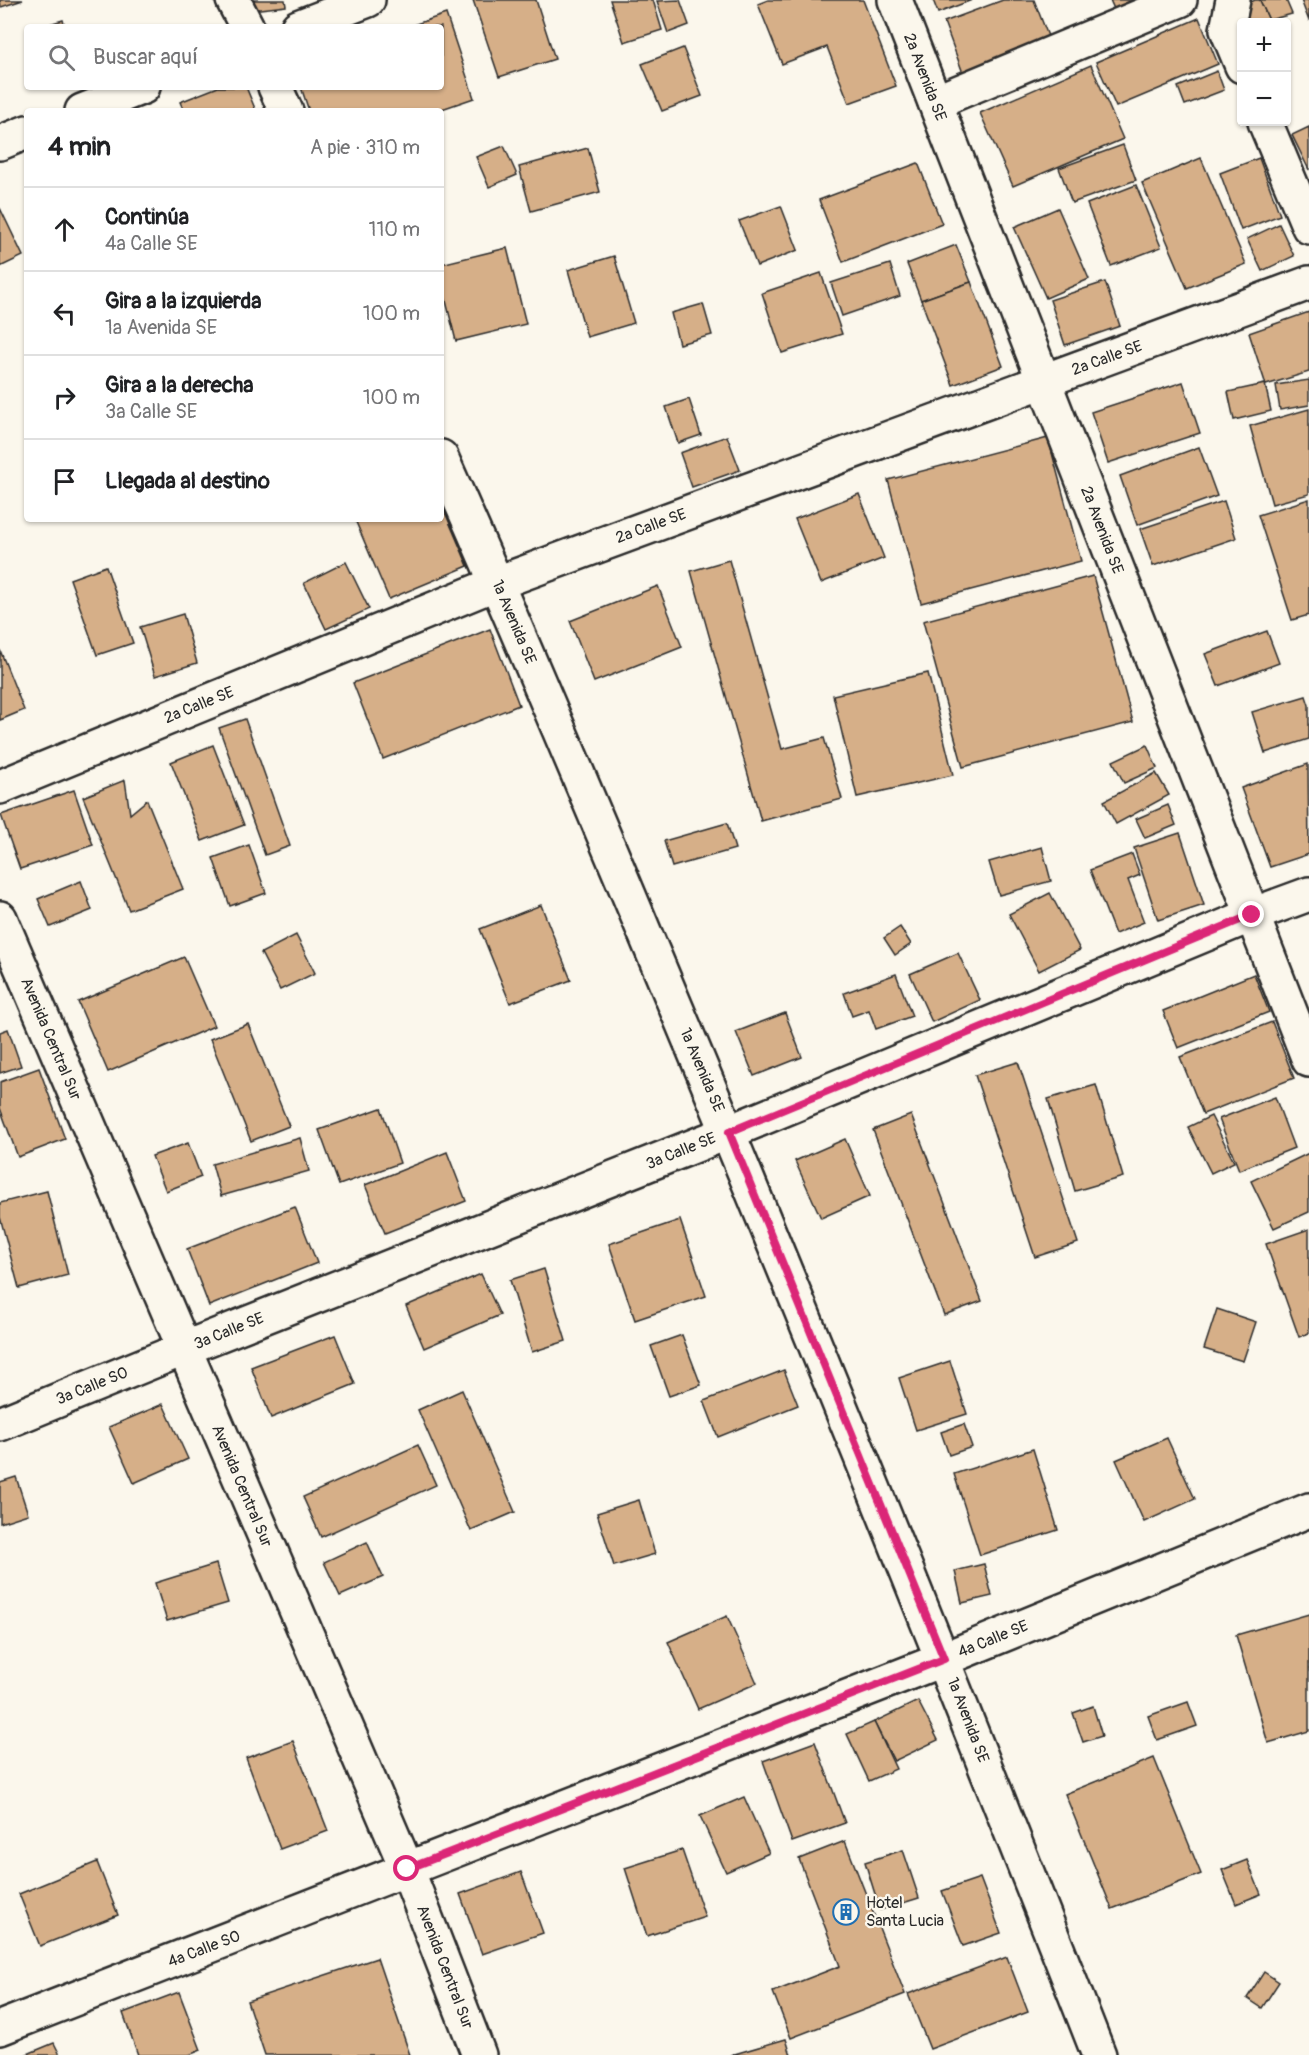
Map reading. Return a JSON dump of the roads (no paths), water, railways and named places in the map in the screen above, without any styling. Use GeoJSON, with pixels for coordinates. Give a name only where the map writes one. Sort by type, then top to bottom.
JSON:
{"type":"FeatureCollection","features":[{"type":"Feature","properties":{"kind":"street"},"geometry":{"type":"LineString","coordinates":[[233,0],[245,24]]}},
{"type":"Feature","properties":{"kind":"street"},"geometry":{"type":"LineString","coordinates":[[306,24],[368,0]]}},
{"type":"Feature","properties":{"kind":"street","name":"2a Avenida SE"},"geometry":{"type":"LineString","coordinates":[[895,0],[1309,1060]]}},
{"type":"Feature","properties":{"kind":"street"},"geometry":{"type":"LineString","coordinates":[[935,102],[1180,0]]}},
{"type":"Feature","properties":{"kind":"street"},"geometry":{"type":"LineString","coordinates":[[1233,0],[1227,30],[1237,54]]}},
{"type":"Feature","properties":{"kind":"street"},"geometry":{"type":"LineString","coordinates":[[90,108],[135,90]]}},
{"type":"Feature","properties":{"kind":"street"},"geometry":{"type":"LineString","coordinates":[[276,90],[285,108]]}},
{"type":"Feature","properties":{"kind":"street"},"geometry":{"type":"LineString","coordinates":[[1267,126],[1309,227]]}},
{"type":"Feature","properties":{"kind":"street"},"geometry":{"type":"LineString","coordinates":[[0,143],[24,133]]}},
{"type":"Feature","properties":{"kind":"street","name":"2a Calle SE"},"geometry":{"type":"LineString","coordinates":[[0,787],[497,583],[1309,283]]}},
{"type":"Feature","properties":{"kind":"street","name":"1a Avenida SE"},"geometry":{"type":"LineString","coordinates":[[444,465],[497,583],[729,1132],[944,1659],[1099,2055]]}},
{"type":"Feature","properties":{"kind":"street","name":"3a Calle SE"},"geometry":{"type":"LineString","coordinates":[[183,1349],[729,1132],[1252,915],[1309,894]]}},
{"type":"Feature","properties":{"kind":"street","name":"Avenida Central Sur"},"geometry":{"type":"LineString","coordinates":[[0,918],[407,1869],[479,2055]]}},
{"type":"Feature","properties":{"kind":"street","name":"3a Calle SO"},"geometry":{"type":"LineString","coordinates":[[0,1424],[183,1349]]}},
{"type":"Feature","properties":{"kind":"street","name":"4a Calle SE"},"geometry":{"type":"LineString","coordinates":[[407,1869],[944,1659],[1309,1510]]}},
{"type":"Feature","properties":{"kind":"street","name":"4a Calle SO"},"geometry":{"type":"LineString","coordinates":[[0,2028],[407,1869]]}},
{"type":"Feature","properties":{"kind":"place","name":"Hotel Santa Lucia"},"geometry":{"type":"Point","coordinates":[846,1912]}}]}
